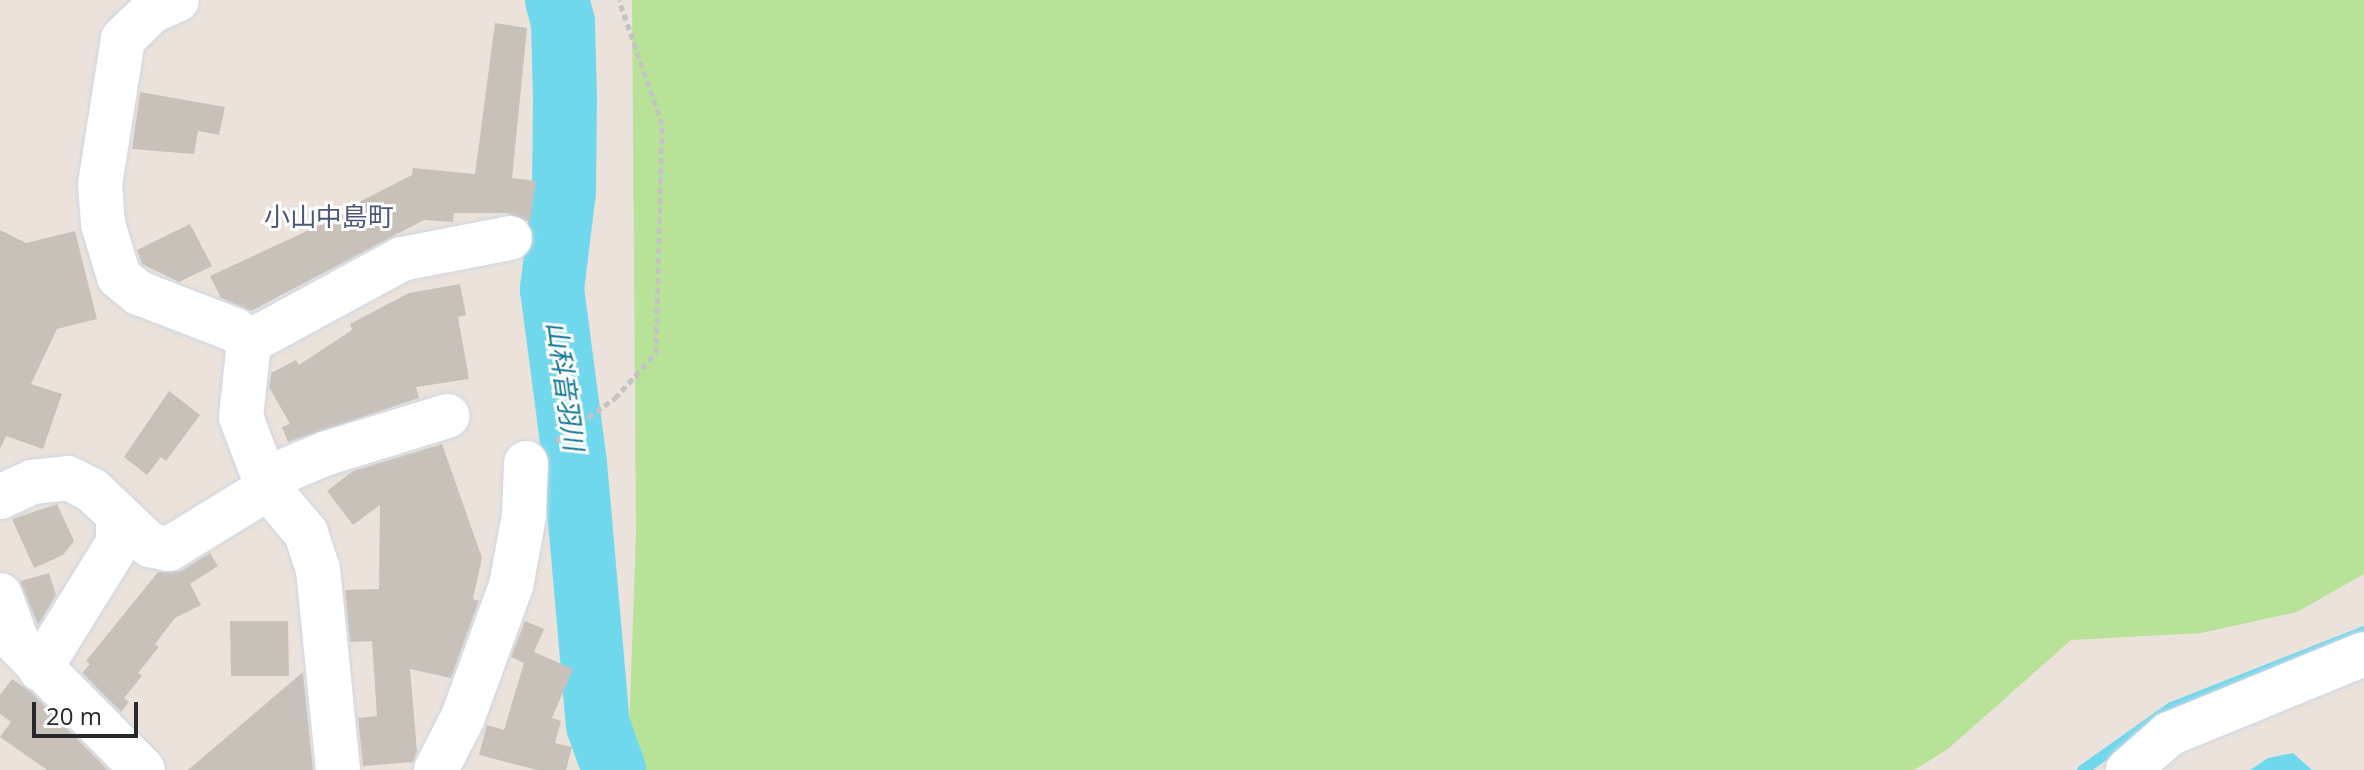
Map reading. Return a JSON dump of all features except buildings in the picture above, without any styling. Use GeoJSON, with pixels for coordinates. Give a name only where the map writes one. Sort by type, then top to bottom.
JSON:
{"type":"FeatureCollection","features":[{"type":"Feature","properties":{"kind":"street"},"geometry":{"type":"LineString","coordinates":[[177,0],[153,10],[123,39],[100,184],[103,224],[119,277],[139,293],[235,330],[249,342]]}},
{"type":"Feature","properties":{"kind":"street"},"geometry":{"type":"LineString","coordinates":[[249,342],[402,259],[510,238]]}},
{"type":"Feature","properties":{"kind":"street"},"geometry":{"type":"LineString","coordinates":[[249,342],[241,417],[267,484],[306,533],[318,569],[338,770]]}},
{"type":"Feature","properties":{"kind":"street"},"geometry":{"type":"LineString","coordinates":[[0,497],[32,482],[68,478],[118,515],[150,545],[169,549],[267,484],[327,453],[447,416]]}},
{"type":"Feature","properties":{"kind":"street"},"geometry":{"type":"LineString","coordinates":[[436,770],[463,717],[511,586],[524,516],[526,463]]}},
{"type":"Feature","properties":{"kind":"street"},"geometry":{"type":"LineString","coordinates":[[40,669],[118,543],[118,515]]}},
{"type":"Feature","properties":{"kind":"street"},"geometry":{"type":"LineString","coordinates":[[0,595],[18,644],[40,669],[118,740],[143,770]]}},
{"type":"Feature","properties":{"kind":"street"},"geometry":{"type":"LineString","coordinates":[[2128,770],[2169,734],[2364,654]]}},
{"type":"Feature","properties":{"kind":"path"},"geometry":{"type":"LineString","coordinates":[[526,463],[615,398],[656,353],[662,124],[619,0]]}},
{"type":"Feature","properties":{"kind":"green space"},"geometry":{"type":"Polygon","coordinates":[[[632,0],[2364,0],[2364,574],[2297,612],[2201,633],[2071,640],[1948,749],[1914,770],[645,770],[629,731],[636,533],[632,0]]]}},
{"type":"Feature","properties":{"kind":"water"},"geometry":{"type":"Polygon","coordinates":[[[2293,753],[2312,770],[2250,770],[2268,758],[2293,753]]]}},
{"type":"Feature","properties":{"kind":"waterway","name":"山科音羽川"},"geometry":{"type":"LineString","coordinates":[[557,0],[563,22],[564,191],[552,289],[575,463],[598,725],[614,770]]}},
{"type":"Feature","properties":{"kind":"waterway"},"geometry":{"type":"LineString","coordinates":[[2082,770],[2171,707],[2364,631]]}},
{"type":"Feature","properties":{"kind":"district","name":"小山中島町"},"geometry":{"type":"Point","coordinates":[329,217]}}]}
